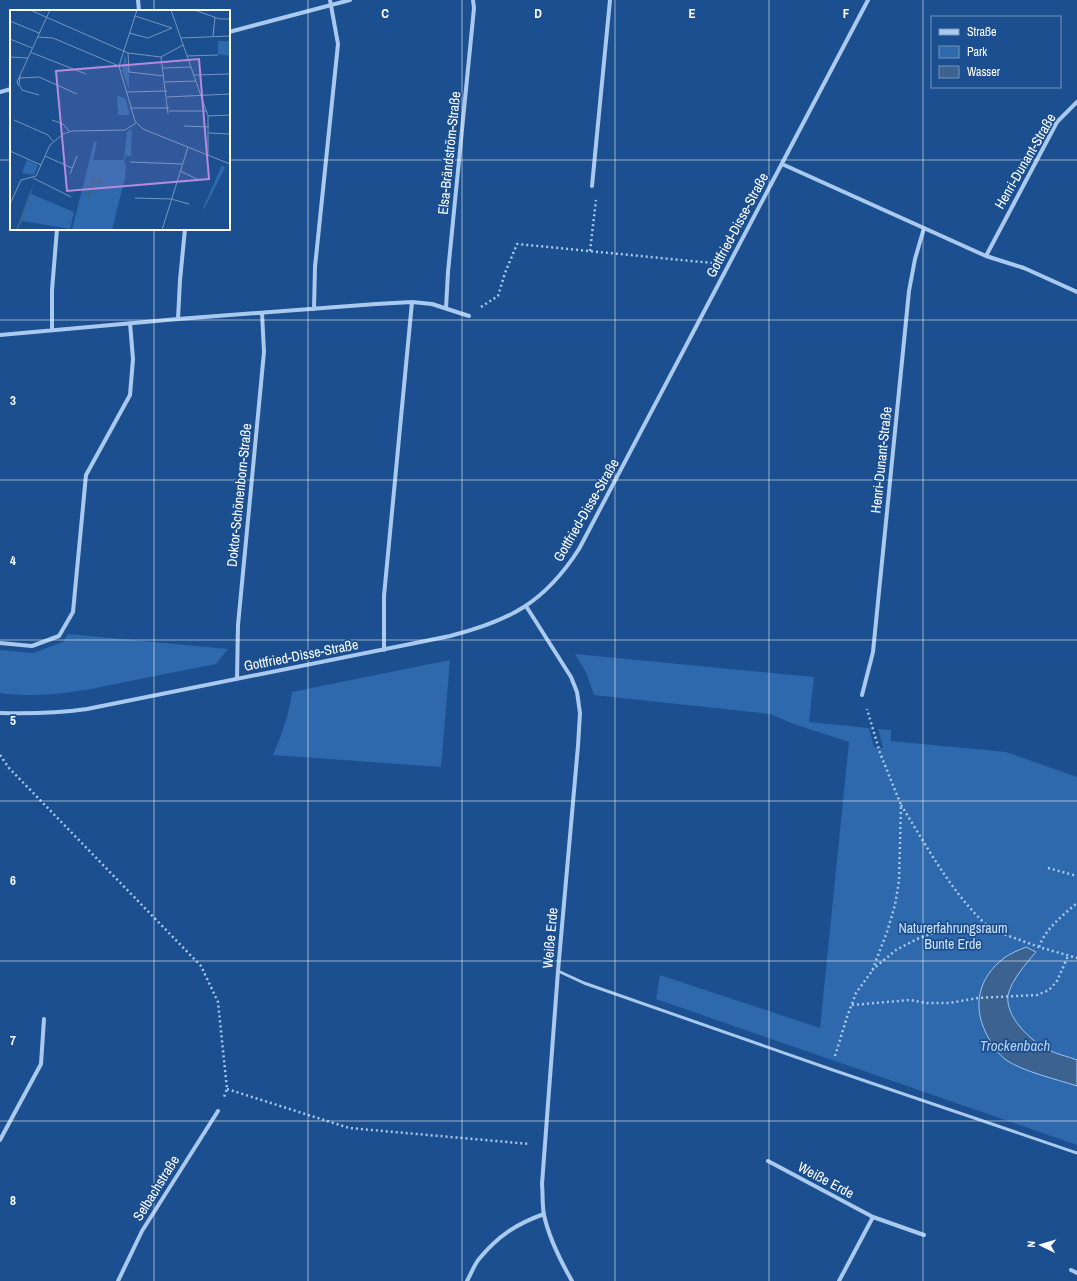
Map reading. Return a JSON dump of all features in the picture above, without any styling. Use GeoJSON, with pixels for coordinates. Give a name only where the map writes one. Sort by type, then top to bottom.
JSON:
{"type":"FeatureCollection","features":[{"type":"Feature","properties":{"kind":"street"},"geometry":{"type":"LineString","coordinates":[[138,0],[139,10]]}},
{"type":"Feature","properties":{"kind":"street"},"geometry":{"type":"LineString","coordinates":[[314,309],[315,267],[338,44],[330,0]]}},
{"type":"Feature","properties":{"kind":"street"},"geometry":{"type":"LineString","coordinates":[[230,32],[350,0]]}},
{"type":"Feature","properties":{"kind":"street","name":"Elsa-Brändström-Straße"},"geometry":{"type":"LineString","coordinates":[[446,308],[448,272],[474,8],[473,0]]}},
{"type":"Feature","properties":{"kind":"street"},"geometry":{"type":"LineString","coordinates":[[592,186],[610,0]]}},
{"type":"Feature","properties":{"kind":"street","name":"Gottfried-Disse-Straße"},"geometry":{"type":"LineString","coordinates":[[0,713],[39,714],[87,709],[384,650],[478,629],[500,621],[526,606],[561,575],[579,549],[868,0]]}},
{"type":"Feature","properties":{"kind":"street"},"geometry":{"type":"LineString","coordinates":[[0,92],[10,89]]}},
{"type":"Feature","properties":{"kind":"street","name":"Henri-Dunant-Straße"},"geometry":{"type":"LineString","coordinates":[[986,256],[1057,122],[1077,102]]}},
{"type":"Feature","properties":{"kind":"street"},"geometry":{"type":"LineString","coordinates":[[782,164],[986,256],[1024,268],[1077,292]]}},
{"type":"Feature","properties":{"kind":"street","name":"Henri-Dunant-Straße"},"geometry":{"type":"LineString","coordinates":[[862,695],[874,652],[909,291],[915,259],[924,228]]}},
{"type":"Feature","properties":{"kind":"street"},"geometry":{"type":"LineString","coordinates":[[52,330],[52,290],[57,230]]}},
{"type":"Feature","properties":{"kind":"street"},"geometry":{"type":"LineString","coordinates":[[178,319],[185,230]]}},
{"type":"Feature","properties":{"kind":"street"},"geometry":{"type":"LineString","coordinates":[[384,650],[384,596],[412,302]]}},
{"type":"Feature","properties":{"kind":"street"},"geometry":{"type":"LineString","coordinates":[[0,335],[178,319],[412,302],[432,304],[469,316]]}},
{"type":"Feature","properties":{"kind":"street","name":"Doktor-Schönenborn-Straße"},"geometry":{"type":"LineString","coordinates":[[237,679],[238,625],[264,352],[262,313]]}},
{"type":"Feature","properties":{"kind":"street"},"geometry":{"type":"LineString","coordinates":[[0,643],[32,646],[59,636],[73,612],[86,475],[130,395],[133,359],[130,323]]}},
{"type":"Feature","properties":{"kind":"street","name":"Weiße Erde"},"geometry":{"type":"LineString","coordinates":[[526,606],[571,677],[577,692],[580,713],[542,1184],[544,1214],[554,1244],[572,1281]]}},
{"type":"Feature","properties":{"kind":"street"},"geometry":{"type":"LineString","coordinates":[[0,1140],[40,1064],[44,1019]]}},
{"type":"Feature","properties":{"kind":"street","name":"Selbachstraße"},"geometry":{"type":"LineString","coordinates":[[118,1281],[142,1230],[218,1111]]}},
{"type":"Feature","properties":{"kind":"street","name":"Weiße Erde"},"geometry":{"type":"LineString","coordinates":[[768,1161],[873,1217],[924,1235]]}},
{"type":"Feature","properties":{"kind":"street"},"geometry":{"type":"LineString","coordinates":[[467,1281],[478,1260],[502,1236],[526,1220],[544,1214]]}},
{"type":"Feature","properties":{"kind":"street"},"geometry":{"type":"LineString","coordinates":[[839,1281],[873,1217]]}},
{"type":"Feature","properties":{"kind":"street"},"geometry":{"type":"LineString","coordinates":[[1071,1270],[1077,1273]]}},
{"type":"Feature","properties":{"kind":"lane"},"geometry":{"type":"LineString","coordinates":[[558,972],[830,1069],[1077,1153]]}},
{"type":"Feature","properties":{"kind":"path"},"geometry":{"type":"LineString","coordinates":[[590,252],[596,196],[592,186]]}},
{"type":"Feature","properties":{"kind":"path"},"geometry":{"type":"LineString","coordinates":[[469,316],[498,296],[505,273],[517,244],[728,265]]}},
{"type":"Feature","properties":{"kind":"path"},"geometry":{"type":"LineString","coordinates":[[862,695],[880,753],[901,805],[955,889],[970,908],[990,929]]}},
{"type":"Feature","properties":{"kind":"path"},"geometry":{"type":"LineString","coordinates":[[0,755],[9,768],[201,966],[218,1002],[227,1089],[218,1111]]}},
{"type":"Feature","properties":{"kind":"path"},"geometry":{"type":"LineString","coordinates":[[872,971],[887,932],[895,905],[900,856],[901,805]]}},
{"type":"Feature","properties":{"kind":"path"},"geometry":{"type":"LineString","coordinates":[[1048,868],[1077,876]]}},
{"type":"Feature","properties":{"kind":"path"},"geometry":{"type":"LineString","coordinates":[[1039,947],[1042,940],[1053,925],[1077,903]]}},
{"type":"Feature","properties":{"kind":"path"},"geometry":{"type":"LineString","coordinates":[[830,1069],[856,993],[872,971],[896,950],[916,939],[936,932],[956,929],[990,929],[1039,947],[1077,958]]}},
{"type":"Feature","properties":{"kind":"path"},"geometry":{"type":"LineString","coordinates":[[852,1005],[910,1000],[927,1004],[949,1003],[978,998],[1037,995],[1049,990],[1057,981],[1068,956]]}},
{"type":"Feature","properties":{"kind":"path"},"geometry":{"type":"LineString","coordinates":[[227,1089],[349,1128],[544,1145]]}},
{"type":"Feature","properties":{"kind":"green space"},"geometry":{"type":"Polygon","coordinates":[[[68,634],[228,649],[216,664],[94,688],[47,695],[16,695],[0,693],[0,650],[33,653],[63,642],[68,634]]]}},
{"type":"Feature","properties":{"kind":"green space","name":"Naturerfahrungsraum Bunte Erde"},"geometry":{"type":"Polygon","coordinates":[[[575,654],[814,677],[809,722],[869,728],[874,747],[883,748],[878,729],[891,730],[891,741],[1006,752],[1077,777],[1077,1145],[656,999],[660,975],[820,1028],[849,742],[791,723],[770,714],[594,695],[586,672],[575,654]]]}},
{"type":"Feature","properties":{"kind":"green space"},"geometry":{"type":"Polygon","coordinates":[[[450,660],[441,767],[273,755],[285,724],[292,692],[450,660]]]}},
{"type":"Feature","properties":{"kind":"water","name":"Trockenbach"},"geometry":{"type":"Polygon","coordinates":[[[1026,947],[1036,952],[1012,984],[1008,995],[1010,1011],[1019,1026],[1032,1039],[1053,1052],[1077,1060],[1077,1086],[1031,1072],[1006,1060],[992,1044],[982,1023],[979,1012],[980,992],[989,974],[1004,958],[1026,947]]]}}]}
